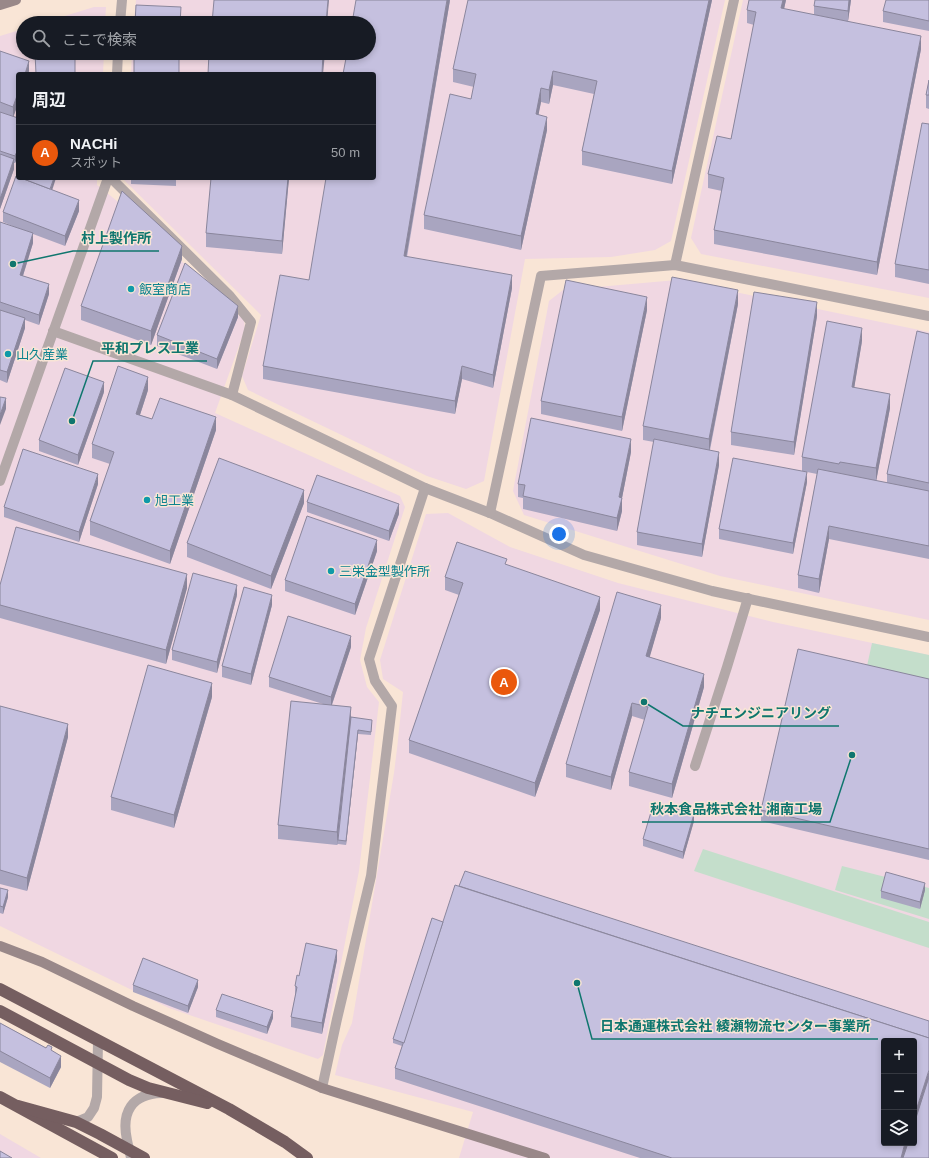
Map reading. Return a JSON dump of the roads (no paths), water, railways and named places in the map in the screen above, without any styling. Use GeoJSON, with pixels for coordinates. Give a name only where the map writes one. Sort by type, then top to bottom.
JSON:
{"type":"FeatureCollection","features":[{"type":"Feature","properties":{"kind":"highway"},"geometry":{"type":"LineString","coordinates":[[0,989],[229,1109],[284,1142],[307,1158]]}},
{"type":"Feature","properties":{"kind":"highway"},"geometry":{"type":"LineString","coordinates":[[0,1010],[129,1080],[148,1088],[229,1109]]}},
{"type":"Feature","properties":{"kind":"highway"},"geometry":{"type":"LineString","coordinates":[[0,1097],[112,1158]]}},
{"type":"Feature","properties":{"kind":"highway"},"geometry":{"type":"LineString","coordinates":[[18,1106],[76,1122],[100,1134],[130,1154],[144,1158]]}},
{"type":"Feature","properties":{"kind":"street"},"geometry":{"type":"LineString","coordinates":[[0,5],[16,0]]}},
{"type":"Feature","properties":{"kind":"street"},"geometry":{"type":"LineString","coordinates":[[121,16],[122,0]]}},
{"type":"Feature","properties":{"kind":"street"},"geometry":{"type":"LineString","coordinates":[[675,264],[734,0]]}},
{"type":"Feature","properties":{"kind":"street"},"geometry":{"type":"LineString","coordinates":[[116,72],[117,60]]}},
{"type":"Feature","properties":{"kind":"street"},"geometry":{"type":"LineString","coordinates":[[0,481],[107,180]]}},
{"type":"Feature","properties":{"kind":"street"},"geometry":{"type":"LineString","coordinates":[[113,180],[229,295],[251,322],[232,396]]}},
{"type":"Feature","properties":{"kind":"street"},"geometry":{"type":"LineString","coordinates":[[490,513],[541,276],[675,264],[929,316]]}},
{"type":"Feature","properties":{"kind":"street"},"geometry":{"type":"LineString","coordinates":[[53,331],[232,396],[425,488],[490,513],[584,555],[712,591],[929,637]]}},
{"type":"Feature","properties":{"kind":"street"},"geometry":{"type":"LineString","coordinates":[[322,1088],[371,876],[392,706],[375,680],[369,659],[425,488]]}},
{"type":"Feature","properties":{"kind":"street"},"geometry":{"type":"LineString","coordinates":[[695,766],[748,598]]}},
{"type":"Feature","properties":{"kind":"street"},"geometry":{"type":"LineString","coordinates":[[0,946],[42,962],[133,1006],[322,1088],[545,1158]]}},
{"type":"Feature","properties":{"kind":"street"},"geometry":{"type":"LineString","coordinates":[[76,1122],[88,1117],[94,1108],[97,1097],[98,1041]]}},
{"type":"Feature","properties":{"kind":"street"},"geometry":{"type":"LineString","coordinates":[[130,1154],[126,1128],[128,1109],[142,1096],[153,1093],[167,1093]]}},
{"type":"Feature","properties":{"kind":"place","name":"村上製作所"},"geometry":{"type":"Point","coordinates":[13,264]}},
{"type":"Feature","properties":{"kind":"place","name":"飯室商店"},"geometry":{"type":"Point","coordinates":[131,289]}},
{"type":"Feature","properties":{"kind":"place","name":"山久産業"},"geometry":{"type":"Point","coordinates":[8,354]}},
{"type":"Feature","properties":{"kind":"place","name":"平和プレス工業"},"geometry":{"type":"Point","coordinates":[72,421]}},
{"type":"Feature","properties":{"kind":"place","name":"旭工業"},"geometry":{"type":"Point","coordinates":[147,500]}},
{"type":"Feature","properties":{"kind":"place","name":"三栄金型製作所"},"geometry":{"type":"Point","coordinates":[331,571]}},
{"type":"Feature","properties":{"kind":"place","name":"NACHi"},"geometry":{"type":"Point","coordinates":[504,682]}},
{"type":"Feature","properties":{"kind":"place","name":"ナチエンジニアリング"},"geometry":{"type":"Point","coordinates":[644,702]}},
{"type":"Feature","properties":{"kind":"place","name":"秋本食品株式会社 湘南工場"},"geometry":{"type":"Point","coordinates":[852,755]}},
{"type":"Feature","properties":{"kind":"place","name":"日本通運株式会社 綾瀬物流センター事業所"},"geometry":{"type":"Point","coordinates":[577,983]}}]}
